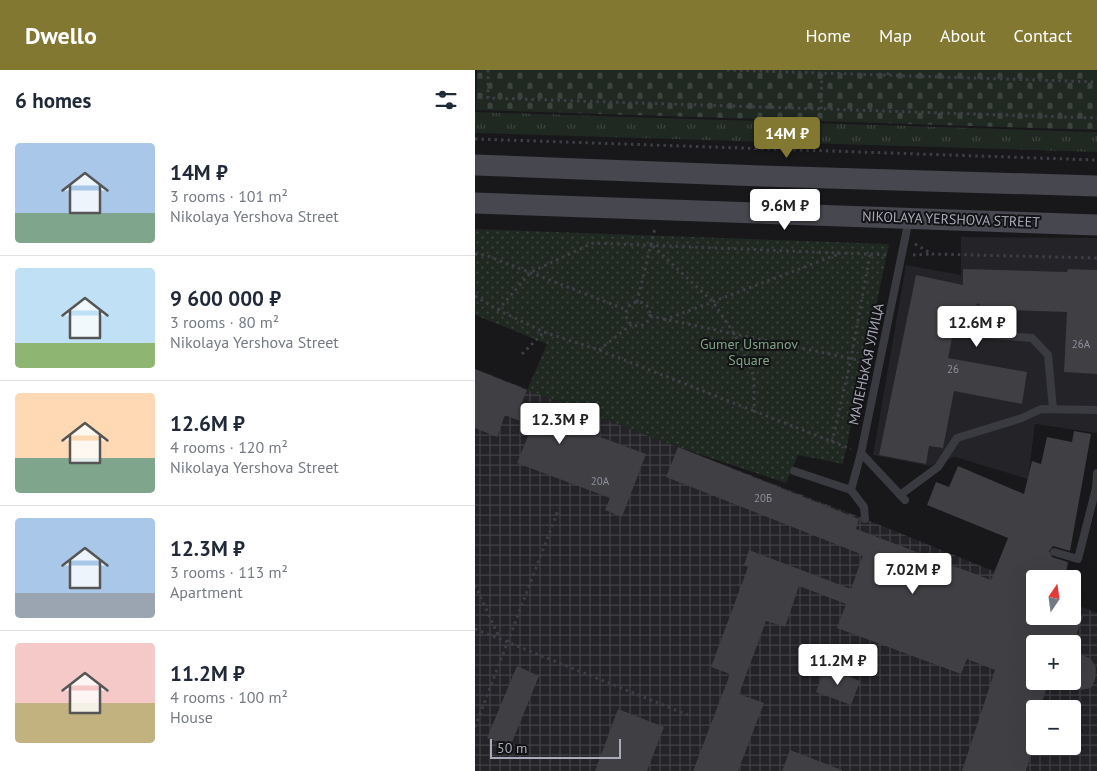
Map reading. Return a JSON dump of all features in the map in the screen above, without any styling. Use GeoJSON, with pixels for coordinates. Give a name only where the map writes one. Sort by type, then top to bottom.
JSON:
{"type":"FeatureCollection","features":[{"type":"Feature","properties":{"kind":"main road"},"geometry":{"type":"LineString","coordinates":[[475,165],[1097,186]]}},
{"type":"Feature","properties":{"kind":"main road","name":"NIKOLAYA YERSHOVA STREET"},"geometry":{"type":"LineString","coordinates":[[475,203],[1097,225]]}},
{"type":"Feature","properties":{"kind":"lane","name":"МАЛЕНЬКАЯ УЛИЦА"},"geometry":{"type":"LineString","coordinates":[[851,490],[861,453],[910,217]]}},
{"type":"Feature","properties":{"kind":"lane"},"geometry":{"type":"LineString","coordinates":[[978,309],[980,334],[1032,338],[1048,355],[1053,409]]}},
{"type":"Feature","properties":{"kind":"lane"},"geometry":{"type":"LineString","coordinates":[[861,453],[902,497],[938,467],[957,438],[1022,418],[1041,409],[1097,410]]}},
{"type":"Feature","properties":{"kind":"lane"},"geometry":{"type":"LineString","coordinates":[[794,471],[851,490],[864,507],[865,519]]}},
{"type":"Feature","properties":{"kind":"lane"},"geometry":{"type":"LineString","coordinates":[[1055,552],[1078,559],[1097,488],[1097,474]]}},
{"type":"Feature","properties":{"kind":"path"},"geometry":{"type":"LineString","coordinates":[[488,70],[488,98],[1097,118]]}},
{"type":"Feature","properties":{"kind":"path"},"geometry":{"type":"LineString","coordinates":[[727,70],[1097,82]]}},
{"type":"Feature","properties":{"kind":"path"},"geometry":{"type":"LineString","coordinates":[[888,70],[888,75]]}},
{"type":"Feature","properties":{"kind":"path"},"geometry":{"type":"LineString","coordinates":[[821,109],[822,72]]}},
{"type":"Feature","properties":{"kind":"path"},"geometry":{"type":"LineString","coordinates":[[475,139],[1097,160]]}},
{"type":"Feature","properties":{"kind":"path"},"geometry":{"type":"LineString","coordinates":[[645,228],[665,229]]}},
{"type":"Feature","properties":{"kind":"path"},"geometry":{"type":"LineString","coordinates":[[627,310],[637,302],[655,228]]}},
{"type":"Feature","properties":{"kind":"path"},"geometry":{"type":"LineString","coordinates":[[905,239],[932,254]]}},
{"type":"Feature","properties":{"kind":"path"},"geometry":{"type":"LineString","coordinates":[[498,310],[531,272],[593,243],[902,255],[1097,258]]}},
{"type":"Feature","properties":{"kind":"path"},"geometry":{"type":"LineString","coordinates":[[652,245],[713,302],[735,335],[754,376],[754,411]]}},
{"type":"Feature","properties":{"kind":"path"},"geometry":{"type":"LineString","coordinates":[[664,320],[842,253]]}},
{"type":"Feature","properties":{"kind":"path"},"geometry":{"type":"LineString","coordinates":[[475,254],[485,255],[627,310]]}},
{"type":"Feature","properties":{"kind":"path"},"geometry":{"type":"LineString","coordinates":[[832,442],[851,359],[870,254]]}},
{"type":"Feature","properties":{"kind":"path"},"geometry":{"type":"LineString","coordinates":[[475,296],[498,310],[545,332],[599,350],[861,453]]}},
{"type":"Feature","properties":{"kind":"path"},"geometry":{"type":"LineString","coordinates":[[637,302],[647,306],[650,316]]}},
{"type":"Feature","properties":{"kind":"path"},"geometry":{"type":"LineString","coordinates":[[627,310],[627,318],[632,324]]}},
{"type":"Feature","properties":{"kind":"path"},"geometry":{"type":"LineString","coordinates":[[650,316],[879,365]]}},
{"type":"Feature","properties":{"kind":"path"},"geometry":{"type":"LineString","coordinates":[[599,350],[632,324],[643,325],[650,316]]}},
{"type":"Feature","properties":{"kind":"path"},"geometry":{"type":"LineString","coordinates":[[522,354],[545,332]]}},
{"type":"Feature","properties":{"kind":"path"},"geometry":{"type":"LineString","coordinates":[[475,727],[509,643],[559,508]]}},
{"type":"Feature","properties":{"kind":"path"},"geometry":{"type":"LineString","coordinates":[[475,586],[500,639]]}},
{"type":"Feature","properties":{"kind":"path"},"geometry":{"type":"LineString","coordinates":[[475,629],[688,715]]}},
{"type":"Feature","properties":{"kind":"shaded area"},"geometry":{"type":"Polygon","coordinates":[[[961,237],[1097,238],[1097,433],[1035,424],[1028,479],[955,457],[929,466],[873,455],[906,265],[961,275],[961,237]]]}},
{"type":"Feature","properties":{"kind":"shaded area"},"geometry":{"type":"Polygon","coordinates":[[[475,369],[865,519],[1026,584],[1026,625],[1081,625],[1081,606],[1097,613],[1097,771],[475,771],[475,369]]]}},
{"type":"Feature","properties":{"kind":"green space"},"geometry":{"type":"Polygon","coordinates":[[[477,70],[1097,70],[1097,130],[476,110],[477,70]]]}},
{"type":"Feature","properties":{"kind":"green space"},"geometry":{"type":"Polygon","coordinates":[[[475,112],[1097,132],[1097,152],[475,133],[475,112]]]}},
{"type":"Feature","properties":{"kind":"green space","name":"Gumer Usmanov Square"},"geometry":{"type":"Polygon","coordinates":[[[475,229],[889,244],[843,464],[798,455],[786,483],[678,447],[527,390],[547,344],[475,315],[475,229]]]}},
{"type":"Feature","properties":{"kind":"building"},"geometry":{"type":"Polygon","coordinates":[[[963,269],[1067,272],[1068,269],[1097,270],[1097,374],[1064,372],[1067,312],[984,309],[978,303],[972,309],[958,308],[948,358],[1027,372],[1022,404],[954,391],[943,448],[929,446],[926,464],[879,455],[916,275],[963,285],[963,269]]]}},
{"type":"Feature","properties":{"kind":"building"},"geometry":{"type":"Polygon","coordinates":[[[475,369],[527,390],[520,407],[646,454],[622,517],[605,510],[610,498],[517,463],[532,426],[505,415],[497,437],[475,428],[475,369]]]}},
{"type":"Feature","properties":{"kind":"building"},"geometry":{"type":"Polygon","coordinates":[[[1074,431],[1091,434],[1070,551],[1053,546],[1049,551],[1052,557],[1068,562],[1067,570],[1026,570],[1026,625],[1080,625],[1076,635],[1026,635],[1026,690],[1046,690],[1043,700],[1026,700],[1026,755],[1031,755],[1026,771],[962,771],[995,670],[967,659],[961,674],[837,628],[846,604],[799,586],[785,627],[766,621],[739,694],[764,703],[738,771],[693,771],[730,674],[711,667],[748,567],[744,565],[749,550],[851,589],[863,555],[666,477],[678,447],[859,519],[856,529],[991,580],[1008,538],[927,505],[936,482],[949,487],[958,466],[1024,494],[1032,461],[1041,464],[1047,437],[1072,442],[1074,431]]]}},
{"type":"Feature","properties":{"kind":"building"},"geometry":{"type":"Polygon","coordinates":[[[1081,654],[1091,659],[1096,668],[1095,680],[1091,688],[1081,690],[1081,654]]]}},
{"type":"Feature","properties":{"kind":"building"},"geometry":{"type":"Polygon","coordinates":[[[517,666],[539,676],[510,747],[487,738],[517,666]]]}},
{"type":"Feature","properties":{"kind":"building"},"geometry":{"type":"Polygon","coordinates":[[[825,667],[860,681],[851,705],[816,692],[825,667]]]}},
{"type":"Feature","properties":{"kind":"building"},"geometry":{"type":"Polygon","coordinates":[[[618,709],[664,727],[647,771],[595,771],[618,709]]]}},
{"type":"Feature","properties":{"kind":"building"},"geometry":{"type":"Polygon","coordinates":[[[790,750],[842,770],[842,771],[782,771],[790,750]]]}}]}
